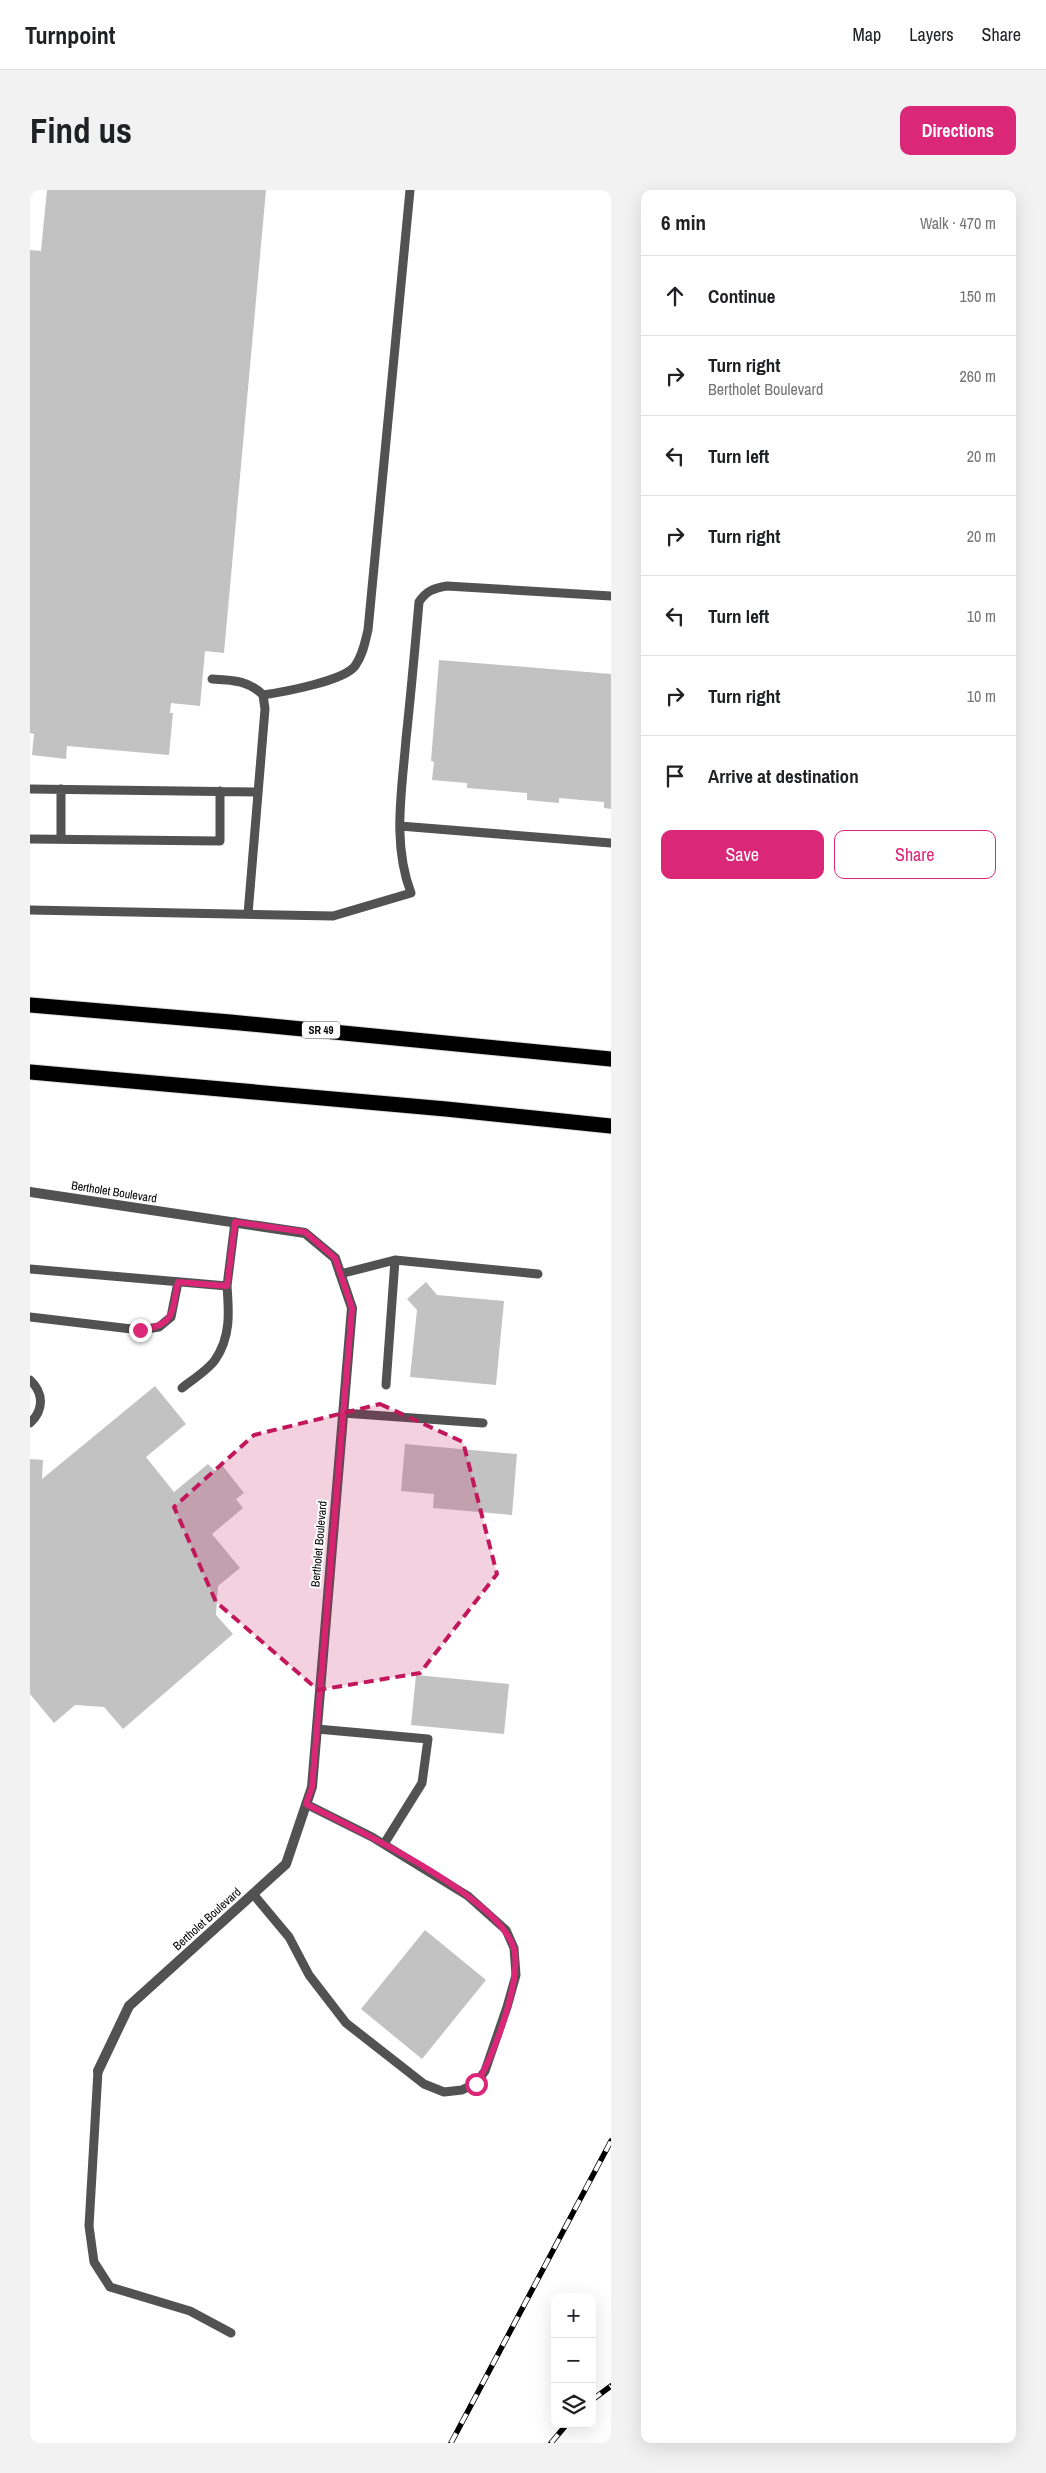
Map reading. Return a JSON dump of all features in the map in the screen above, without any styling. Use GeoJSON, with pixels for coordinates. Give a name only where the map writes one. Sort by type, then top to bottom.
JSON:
{"type":"FeatureCollection","features":[{"type":"Feature","properties":{"kind":"highway","name":"SR 49"},"geometry":{"type":"LineString","coordinates":[[30,1004],[611,1059]]}},
{"type":"Feature","properties":{"kind":"highway"},"geometry":{"type":"LineString","coordinates":[[30,1072],[436,1108],[611,1126]]}},
{"type":"Feature","properties":{"kind":"street","name":"Bertholet Boulevard"},"geometry":{"type":"LineString","coordinates":[[30,1192],[305,1232],[335,1258],[352,1308],[312,1787],[286,1864],[130,2006],[98,2071]]}},
{"type":"Feature","properties":{"kind":"lane"},"geometry":{"type":"LineString","coordinates":[[263,695],[296,689],[342,676],[354,668],[363,651],[368,630],[410,190]]}},
{"type":"Feature","properties":{"kind":"lane"},"geometry":{"type":"LineString","coordinates":[[30,910],[333,916],[411,893],[403,871],[399,847],[419,602],[424,594],[435,588],[447,586],[611,596]]}},
{"type":"Feature","properties":{"kind":"lane"},"geometry":{"type":"LineString","coordinates":[[212,679],[241,681],[256,688],[263,695],[265,709],[248,914]]}},
{"type":"Feature","properties":{"kind":"lane"},"geometry":{"type":"LineString","coordinates":[[30,788],[258,792]]}},
{"type":"Feature","properties":{"kind":"lane"},"geometry":{"type":"LineString","coordinates":[[61,789],[61,839]]}},
{"type":"Feature","properties":{"kind":"lane"},"geometry":{"type":"LineString","coordinates":[[30,839],[220,841],[220,791]]}},
{"type":"Feature","properties":{"kind":"lane"},"geometry":{"type":"LineString","coordinates":[[400,826],[611,843]]}},
{"type":"Feature","properties":{"kind":"lane"},"geometry":{"type":"LineString","coordinates":[[182,1388],[215,1360],[225,1339],[230,1320],[227,1286],[235,1222]]}},
{"type":"Feature","properties":{"kind":"lane"},"geometry":{"type":"LineString","coordinates":[[340,1274],[395,1260],[538,1274]]}},
{"type":"Feature","properties":{"kind":"lane"},"geometry":{"type":"LineString","coordinates":[[386,1385],[395,1260]]}},
{"type":"Feature","properties":{"kind":"lane"},"geometry":{"type":"LineString","coordinates":[[30,1269],[227,1286]]}},
{"type":"Feature","properties":{"kind":"lane"},"geometry":{"type":"LineString","coordinates":[[30,1317],[140,1330],[159,1327],[171,1317],[178,1282]]}},
{"type":"Feature","properties":{"kind":"lane"},"geometry":{"type":"LineString","coordinates":[[30,1380],[40,1392],[41,1401],[36,1417],[30,1423]]}},
{"type":"Feature","properties":{"kind":"lane"},"geometry":{"type":"LineString","coordinates":[[343,1412],[483,1424]]}},
{"type":"Feature","properties":{"kind":"lane"},"geometry":{"type":"LineString","coordinates":[[316,1729],[428,1739],[422,1783],[384,1844]]}},
{"type":"Feature","properties":{"kind":"lane"},"geometry":{"type":"LineString","coordinates":[[253,1894],[289,1937],[308,1974],[346,2023],[424,2084],[444,2092],[462,2090],[476,2084],[485,2071],[516,1975],[514,1948],[506,1930],[468,1896],[384,1844],[306,1804]]}},
{"type":"Feature","properties":{"kind":"lane"},"geometry":{"type":"LineString","coordinates":[[98,2071],[89,2226],[94,2262],[110,2287],[190,2311],[231,2334]]}},
{"type":"Feature","properties":{"kind":"highlighted area"},"geometry":{"type":"Polygon","coordinates":[[[380,1404],[463,1442],[497,1574],[420,1673],[318,1690],[216,1602],[174,1507],[254,1435],[380,1404]]]}},
{"type":"Feature","properties":{"kind":"building"},"geometry":{"type":"Polygon","coordinates":[[[47,190],[266,190],[224,653],[205,651],[200,706],[171,703],[170,713],[173,713],[169,755],[67,746],[66,759],[32,755],[34,734],[30,733],[30,250],[41,251],[47,190]]]}},
{"type":"Feature","properties":{"kind":"building"},"geometry":{"type":"Polygon","coordinates":[[[439,660],[611,674],[611,809],[604,808],[604,802],[559,798],[559,803],[527,800],[527,793],[467,788],[467,783],[432,780],[434,762],[431,761],[439,660]]]}},
{"type":"Feature","properties":{"kind":"building"},"geometry":{"type":"Polygon","coordinates":[[[426,1282],[437,1295],[504,1301],[496,1385],[410,1377],[417,1310],[407,1299],[426,1282]]]}},
{"type":"Feature","properties":{"kind":"building"},"geometry":{"type":"Polygon","coordinates":[[[155,1386],[186,1424],[146,1457],[174,1492],[208,1464],[215,1471],[222,1465],[244,1493],[236,1499],[243,1508],[212,1534],[240,1568],[218,1586],[216,1615],[233,1634],[123,1729],[104,1707],[75,1705],[54,1723],[30,1694],[30,1459],[43,1460],[42,1479],[155,1386]]]}},
{"type":"Feature","properties":{"kind":"building"},"geometry":{"type":"Polygon","coordinates":[[[405,1444],[517,1454],[512,1515],[433,1508],[434,1494],[401,1491],[405,1444]]]}},
{"type":"Feature","properties":{"kind":"building"},"geometry":{"type":"Polygon","coordinates":[[[416,1675],[509,1684],[504,1734],[411,1725],[416,1675]]]}},
{"type":"Feature","properties":{"kind":"building"},"geometry":{"type":"Polygon","coordinates":[[[425,1930],[486,1980],[422,2059],[361,2009],[425,1930]]]}},
{"type":"Feature","properties":{"kind":"railway"},"geometry":{"type":"LineString","coordinates":[[451,2443],[611,2141]]}},
{"type":"Feature","properties":{"kind":"railway"},"geometry":{"type":"LineString","coordinates":[[596,2397],[611,2386]]}},
{"type":"Feature","properties":{"kind":"railway"},"geometry":{"type":"LineString","coordinates":[[551,2443],[564,2428]]}},
{"type":"Feature","properties":{"kind":"route"},"geometry":{"type":"LineString","coordinates":[[140,1330],[159,1327],[171,1317],[178,1282],[227,1286],[235,1222],[305,1232],[335,1258],[352,1308],[312,1787],[306,1804],[372,1837],[468,1896],[506,1930],[514,1948],[516,1975],[485,2071],[476,2084]]}}]}
